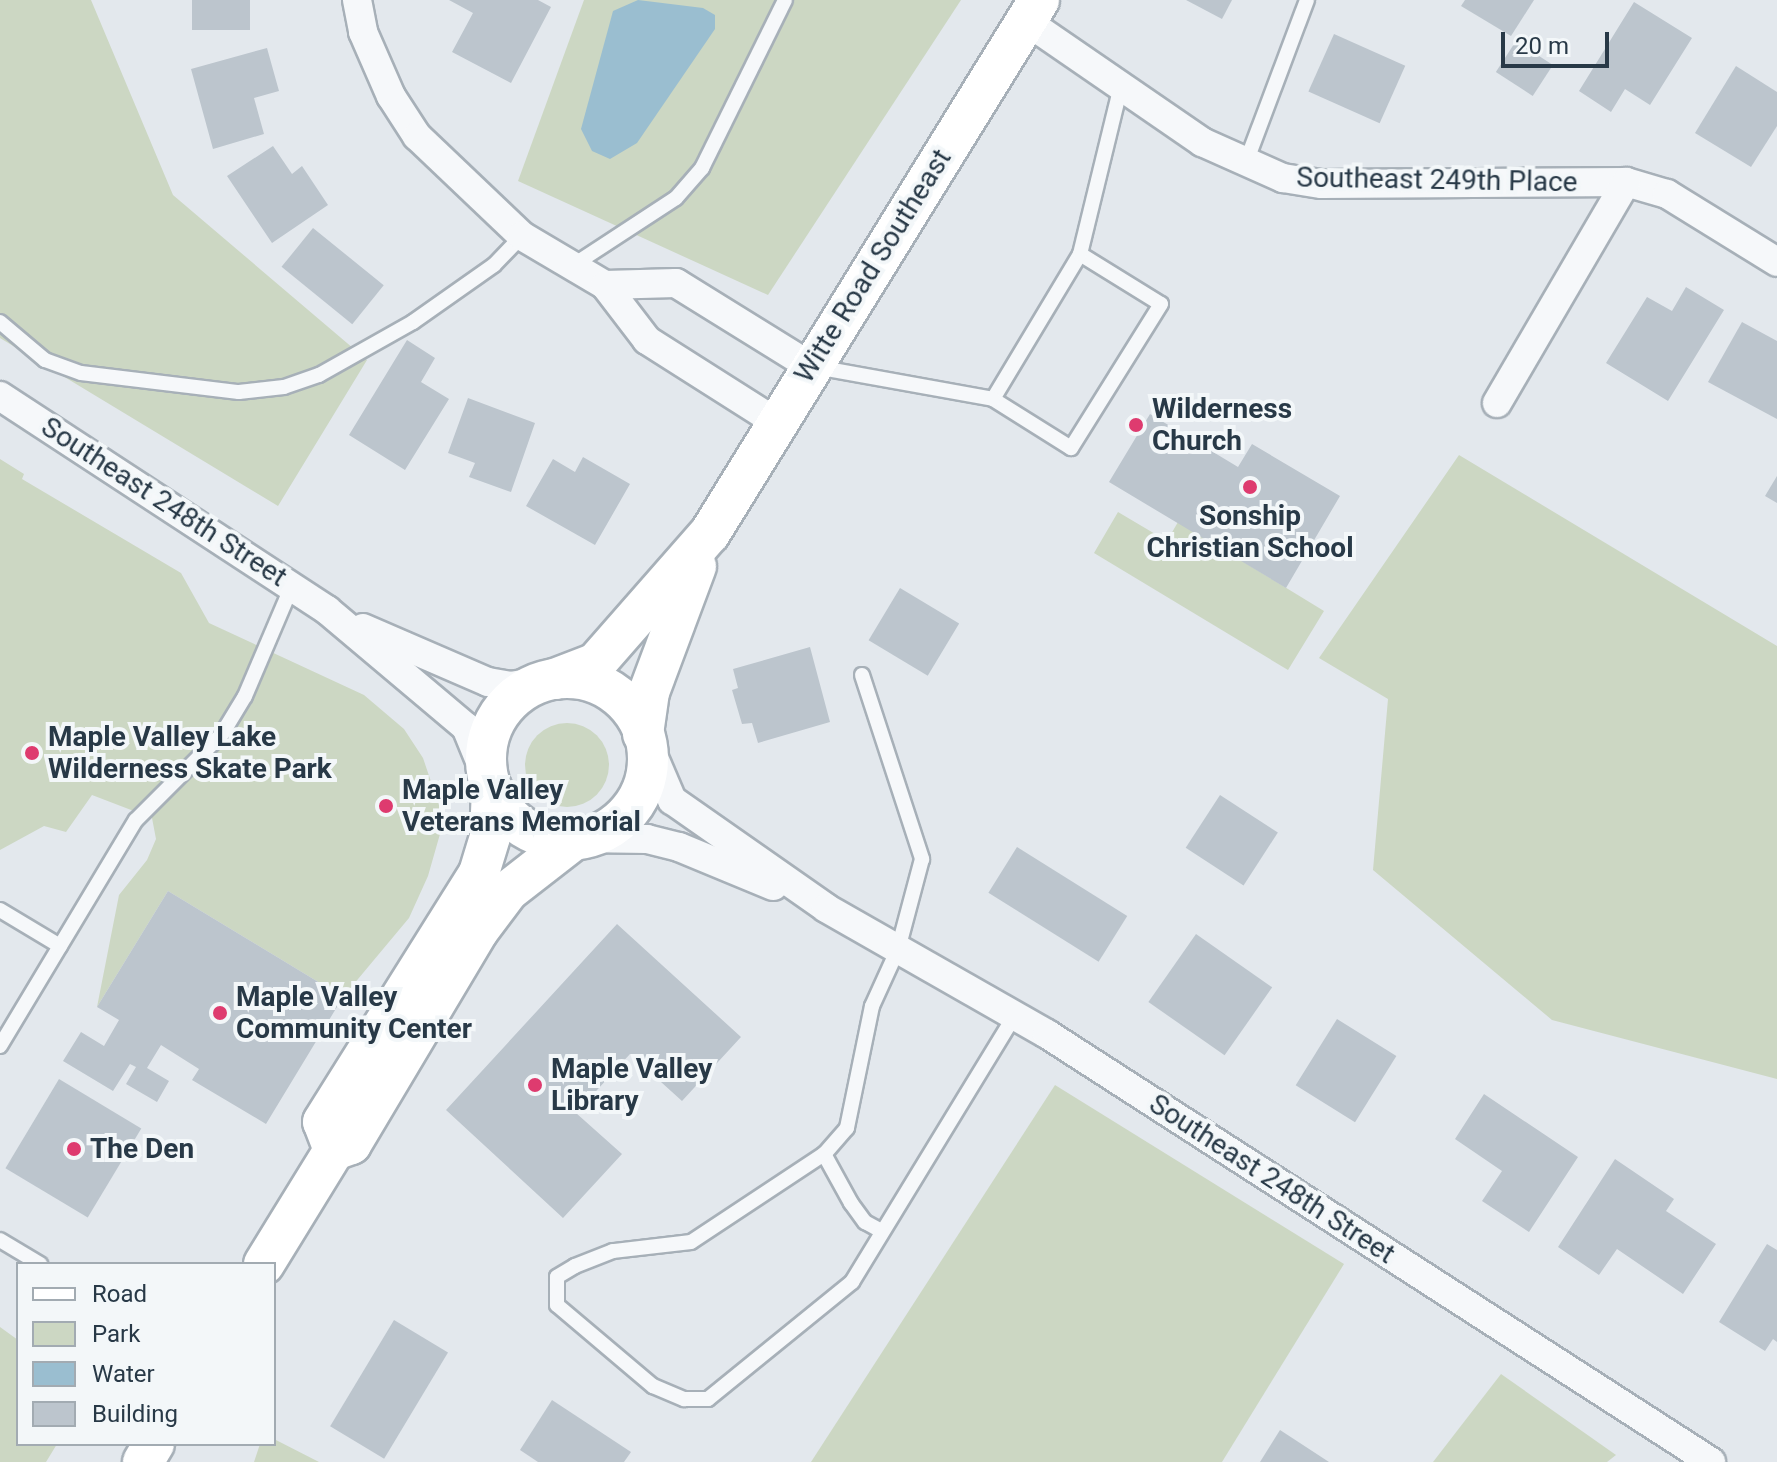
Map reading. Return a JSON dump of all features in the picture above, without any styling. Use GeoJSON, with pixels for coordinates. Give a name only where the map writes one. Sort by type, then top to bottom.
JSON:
{"type":"FeatureCollection","features":[{"type":"Feature","properties":{"kind":"street"},"geometry":{"type":"LineString","coordinates":[[357,0],[363,32],[391,96],[417,136],[522,236],[605,285],[647,340],[776,422]]}},
{"type":"Feature","properties":{"kind":"street","name":"Southeast 249th Place"},"geometry":{"type":"LineString","coordinates":[[1033,11],[1121,86],[1245,165],[1322,184],[1626,182],[1667,194],[1777,262]]}},
{"type":"Feature","properties":{"kind":"street","name":"Witte Road Southeast"},"geometry":{"type":"LineString","coordinates":[[644,736],[649,692],[710,533],[810,366],[1033,11]]}},
{"type":"Feature","properties":{"kind":"street"},"geometry":{"type":"LineString","coordinates":[[1497,403],[1626,182]]}},
{"type":"Feature","properties":{"kind":"street"},"geometry":{"type":"LineString","coordinates":[[605,285],[676,283],[810,366]]}},
{"type":"Feature","properties":{"kind":"street","name":"Southeast 248th Street"},"geometry":{"type":"LineString","coordinates":[[0,396],[327,610],[466,727],[491,786]]}},
{"type":"Feature","properties":{"kind":"street","name":"Witte Road Southeast"},"geometry":{"type":"LineString","coordinates":[[551,680],[596,663],[710,533]]}},
{"type":"Feature","properties":{"kind":"street","name":"Southeast 248th Street"},"geometry":{"type":"LineString","coordinates":[[327,610],[461,674],[510,686],[551,680]]}},
{"type":"Feature","properties":{"kind":"street"},"geometry":{"type":"LineString","coordinates":[[265,1262],[334,1150],[351,1144],[478,931],[508,891],[580,838],[617,822],[631,809],[646,775],[644,736],[618,695],[596,683],[551,680],[523,691],[497,720],[486,757],[491,786],[490,836],[479,873],[323,1122],[334,1150]]}},
{"type":"Feature","properties":{"kind":"street","name":"Southeast 248th Street"},"geometry":{"type":"LineString","coordinates":[[644,736],[672,800],[826,908],[1015,1015],[1711,1462]]}},
{"type":"Feature","properties":{"kind":"street"},"geometry":{"type":"LineString","coordinates":[[491,786],[510,816],[525,828],[544,837],[580,838]]}},
{"type":"Feature","properties":{"kind":"street","name":"Southeast 248th Street"},"geometry":{"type":"LineString","coordinates":[[580,838],[647,839],[679,847],[826,908]]}},
{"type":"Feature","properties":{"kind":"lane"},"geometry":{"type":"LineString","coordinates":[[572,266],[676,198],[702,168],[785,0]]}},
{"type":"Feature","properties":{"kind":"lane"},"geometry":{"type":"LineString","coordinates":[[1245,165],[1307,0]]}},
{"type":"Feature","properties":{"kind":"lane"},"geometry":{"type":"LineString","coordinates":[[993,399],[1080,254],[1121,86]]}},
{"type":"Feature","properties":{"kind":"lane"},"geometry":{"type":"LineString","coordinates":[[0,322],[45,360],[81,373],[239,392],[284,387],[319,375],[413,322],[494,265],[522,236]]}},
{"type":"Feature","properties":{"kind":"lane"},"geometry":{"type":"LineString","coordinates":[[810,366],[993,399],[1071,448],[1161,304],[1080,254]]}},
{"type":"Feature","properties":{"kind":"lane"},"geometry":{"type":"LineString","coordinates":[[1,1042],[136,820],[222,734],[245,696],[292,586]]}},
{"type":"Feature","properties":{"kind":"lane"},"geometry":{"type":"LineString","coordinates":[[862,675],[922,859],[898,949],[872,1006],[847,1128],[824,1154],[691,1242],[613,1251],[575,1266],[557,1277],[557,1305],[653,1386],[684,1399],[708,1399],[852,1282],[1015,1015]]}},
{"type":"Feature","properties":{"kind":"lane"},"geometry":{"type":"LineString","coordinates":[[0,910],[60,946]]}},
{"type":"Feature","properties":{"kind":"lane"},"geometry":{"type":"LineString","coordinates":[[824,1154],[858,1213],[881,1231]]}},
{"type":"Feature","properties":{"kind":"lane"},"geometry":{"type":"LineString","coordinates":[[0,1240],[37,1262]]}},
{"type":"Feature","properties":{"kind":"green space"},"geometry":{"type":"Polygon","coordinates":[[[0,0],[91,0],[173,195],[367,360],[278,506],[0,338],[0,0]]]}},
{"type":"Feature","properties":{"kind":"green space"},"geometry":{"type":"Polygon","coordinates":[[[584,0],[961,0],[768,295],[518,181],[584,0]]]}},
{"type":"Feature","properties":{"kind":"green space"},"geometry":{"type":"Polygon","coordinates":[[[1459,455],[1777,646],[1777,1079],[1552,1020],[1373,870],[1388,699],[1319,658],[1459,455]]]}},
{"type":"Feature","properties":{"kind":"green space"},"geometry":{"type":"Polygon","coordinates":[[[0,459],[24,474],[22,479],[181,573],[209,623],[364,695],[404,729],[423,758],[444,820],[428,876],[409,918],[343,997],[168,891],[97,1007],[119,895],[147,860],[156,839],[152,818],[92,795],[66,832],[44,826],[0,850],[0,459]]]}},
{"type":"Feature","properties":{"kind":"green space"},"geometry":{"type":"Polygon","coordinates":[[[1118,512],[1167,541],[1178,522],[1324,611],[1288,670],[1094,553],[1118,512]]]}},
{"type":"Feature","properties":{"kind":"green space"},"geometry":{"type":"Polygon","coordinates":[[[559,723],[575,723],[591,730],[602,741],[609,765],[606,781],[597,795],[575,807],[559,807],[543,800],[532,789],[525,773],[525,757],[532,741],[543,730],[559,723]]]}},
{"type":"Feature","properties":{"kind":"green space"},"geometry":{"type":"Polygon","coordinates":[[[1055,1085],[1344,1264],[1222,1462],[811,1462],[1055,1085]]]}},
{"type":"Feature","properties":{"kind":"green space"},"geometry":{"type":"Polygon","coordinates":[[[0,1327],[16,1339],[16,1446],[56,1446],[46,1462],[0,1462],[0,1327]]]}},
{"type":"Feature","properties":{"kind":"green space"},"geometry":{"type":"Polygon","coordinates":[[[1501,1374],[1616,1455],[1607,1462],[1433,1462],[1501,1374]]]}},
{"type":"Feature","properties":{"kind":"green space"},"geometry":{"type":"Polygon","coordinates":[[[276,1440],[319,1462],[254,1462],[259,1446],[276,1446],[276,1440]]]}},
{"type":"Feature","properties":{"kind":"water"},"geometry":{"type":"Polygon","coordinates":[[[638,0],[703,8],[715,15],[715,29],[637,143],[610,159],[592,151],[581,129],[613,11],[638,0]]]}},
{"type":"Feature","properties":{"kind":"building"},"geometry":{"type":"Polygon","coordinates":[[[192,0],[250,0],[250,30],[192,30],[192,0]]]}},
{"type":"Feature","properties":{"kind":"building"},"geometry":{"type":"Polygon","coordinates":[[[449,0],[538,0],[551,7],[511,83],[452,52],[473,13],[449,0]]]}},
{"type":"Feature","properties":{"kind":"building"},"geometry":{"type":"Polygon","coordinates":[[[1186,0],[1232,0],[1222,19],[1186,0]]]}},
{"type":"Feature","properties":{"kind":"building"},"geometry":{"type":"Polygon","coordinates":[[[1465,0],[1534,0],[1511,36],[1461,6],[1465,0]]]}},
{"type":"Feature","properties":{"kind":"building"},"geometry":{"type":"Polygon","coordinates":[[[1634,2],[1692,38],[1650,105],[1625,89],[1611,112],[1579,91],[1634,2]]]}},
{"type":"Feature","properties":{"kind":"building"},"geometry":{"type":"Polygon","coordinates":[[[1334,34],[1405,66],[1380,123],[1308,92],[1334,34]]]}},
{"type":"Feature","properties":{"kind":"building"},"geometry":{"type":"Polygon","coordinates":[[[1516,41],[1553,65],[1533,96],[1496,72],[1516,41]]]}},
{"type":"Feature","properties":{"kind":"building"},"geometry":{"type":"Polygon","coordinates":[[[267,48],[279,91],[254,98],[264,134],[213,149],[191,69],[267,48]]]}},
{"type":"Feature","properties":{"kind":"building"},"geometry":{"type":"Polygon","coordinates":[[[1736,66],[1777,92],[1777,126],[1751,167],[1695,133],[1736,66]]]}},
{"type":"Feature","properties":{"kind":"building"},"geometry":{"type":"Polygon","coordinates":[[[273,146],[292,174],[302,166],[328,205],[272,243],[227,176],[273,146]]]}},
{"type":"Feature","properties":{"kind":"building"},"geometry":{"type":"Polygon","coordinates":[[[313,228],[384,285],[352,324],[282,267],[313,228]]]}},
{"type":"Feature","properties":{"kind":"building"},"geometry":{"type":"Polygon","coordinates":[[[1686,287],[1724,310],[1668,401],[1606,363],[1647,297],[1672,311],[1686,287]]]}},
{"type":"Feature","properties":{"kind":"building"},"geometry":{"type":"Polygon","coordinates":[[[1742,322],[1777,341],[1777,419],[1708,382],[1742,322]]]}},
{"type":"Feature","properties":{"kind":"building"},"geometry":{"type":"Polygon","coordinates":[[[407,340],[435,358],[421,382],[449,399],[405,470],[349,435],[407,340]]]}},
{"type":"Feature","properties":{"kind":"building"},"geometry":{"type":"Polygon","coordinates":[[[468,398],[535,423],[511,492],[469,477],[475,463],[448,453],[468,398]]]}},
{"type":"Feature","properties":{"kind":"building"},"geometry":{"type":"Polygon","coordinates":[[[1150,414],[1238,467],[1252,444],[1340,496],[1286,588],[1109,482],[1150,414]]]}},
{"type":"Feature","properties":{"kind":"building"},"geometry":{"type":"Polygon","coordinates":[[[583,457],[630,484],[595,545],[526,506],[553,459],[575,472],[583,457]]]}},
{"type":"Feature","properties":{"kind":"building"},"geometry":{"type":"Polygon","coordinates":[[[1777,476],[1777,503],[1765,496],[1777,476]]]}},
{"type":"Feature","properties":{"kind":"building"},"geometry":{"type":"Polygon","coordinates":[[[900,588],[959,624],[928,676],[869,640],[900,588]]]}},
{"type":"Feature","properties":{"kind":"building"},"geometry":{"type":"Polygon","coordinates":[[[810,647],[830,722],[758,743],[752,723],[742,724],[732,690],[738,688],[733,669],[810,647]]]}},
{"type":"Feature","properties":{"kind":"building"},"geometry":{"type":"Polygon","coordinates":[[[1220,795],[1278,833],[1244,885],[1186,848],[1220,795]]]}},
{"type":"Feature","properties":{"kind":"building"},"geometry":{"type":"Polygon","coordinates":[[[1017,847],[1127,916],[1099,962],[988,893],[1017,847]]]}},
{"type":"Feature","properties":{"kind":"building","name":"Maple Valley Community Center"},"geometry":{"type":"Polygon","coordinates":[[[168,891],[343,997],[266,1124],[192,1080],[199,1069],[161,1045],[147,1068],[169,1081],[157,1102],[126,1084],[136,1067],[130,1064],[113,1091],[63,1061],[81,1032],[104,1046],[119,1020],[97,1007],[168,891]]]}},
{"type":"Feature","properties":{"kind":"building","name":"Maple Valley Library"},"geometry":{"type":"Polygon","coordinates":[[[617,924],[741,1037],[682,1101],[630,1054],[576,1113],[622,1154],[563,1218],[446,1110],[617,924]]]}},
{"type":"Feature","properties":{"kind":"building"},"geometry":{"type":"Polygon","coordinates":[[[1196,934],[1272,987],[1225,1055],[1148,1002],[1196,934]]]}},
{"type":"Feature","properties":{"kind":"building"},"geometry":{"type":"Polygon","coordinates":[[[1337,1019],[1396,1056],[1355,1122],[1296,1085],[1337,1019]]]}},
{"type":"Feature","properties":{"kind":"building","name":"The Den"},"geometry":{"type":"Polygon","coordinates":[[[59,1079],[141,1128],[88,1218],[5,1168],[59,1079]]]}},
{"type":"Feature","properties":{"kind":"building"},"geometry":{"type":"Polygon","coordinates":[[[1484,1094],[1578,1157],[1529,1232],[1482,1201],[1502,1171],[1455,1139],[1484,1094]]]}},
{"type":"Feature","properties":{"kind":"building"},"geometry":{"type":"Polygon","coordinates":[[[1615,1159],[1674,1199],[1666,1211],[1716,1244],[1683,1294],[1617,1249],[1599,1275],[1558,1247],[1615,1159]]]}},
{"type":"Feature","properties":{"kind":"building"},"geometry":{"type":"Polygon","coordinates":[[[1767,1244],[1777,1250],[1777,1342],[1773,1339],[1765,1351],[1719,1322],[1767,1244]]]}},
{"type":"Feature","properties":{"kind":"building"},"geometry":{"type":"Polygon","coordinates":[[[394,1320],[448,1352],[384,1459],[330,1426],[394,1320]]]}},
{"type":"Feature","properties":{"kind":"building"},"geometry":{"type":"Polygon","coordinates":[[[552,1400],[631,1452],[624,1462],[538,1462],[520,1450],[552,1400]]]}},
{"type":"Feature","properties":{"kind":"building"},"geometry":{"type":"Polygon","coordinates":[[[1280,1430],[1329,1462],[1260,1462],[1280,1430]]]}},
{"type":"Feature","properties":{"kind":"place","name":"Wilderness Church"},"geometry":{"type":"Point","coordinates":[1136,425]}},
{"type":"Feature","properties":{"kind":"place","name":"Sonship Christian School"},"geometry":{"type":"Point","coordinates":[1250,487]}},
{"type":"Feature","properties":{"kind":"place","name":"Maple Valley Lake Wilderness Skate Park"},"geometry":{"type":"Point","coordinates":[32,753]}},
{"type":"Feature","properties":{"kind":"place","name":"Maple Valley Veterans Memorial"},"geometry":{"type":"Point","coordinates":[386,806]}},
{"type":"Feature","properties":{"kind":"place","name":"Maple Valley Community Center"},"geometry":{"type":"Point","coordinates":[220,1013]}},
{"type":"Feature","properties":{"kind":"place","name":"Maple Valley Library"},"geometry":{"type":"Point","coordinates":[535,1085]}},
{"type":"Feature","properties":{"kind":"place","name":"The Den"},"geometry":{"type":"Point","coordinates":[74,1149]}}]}
